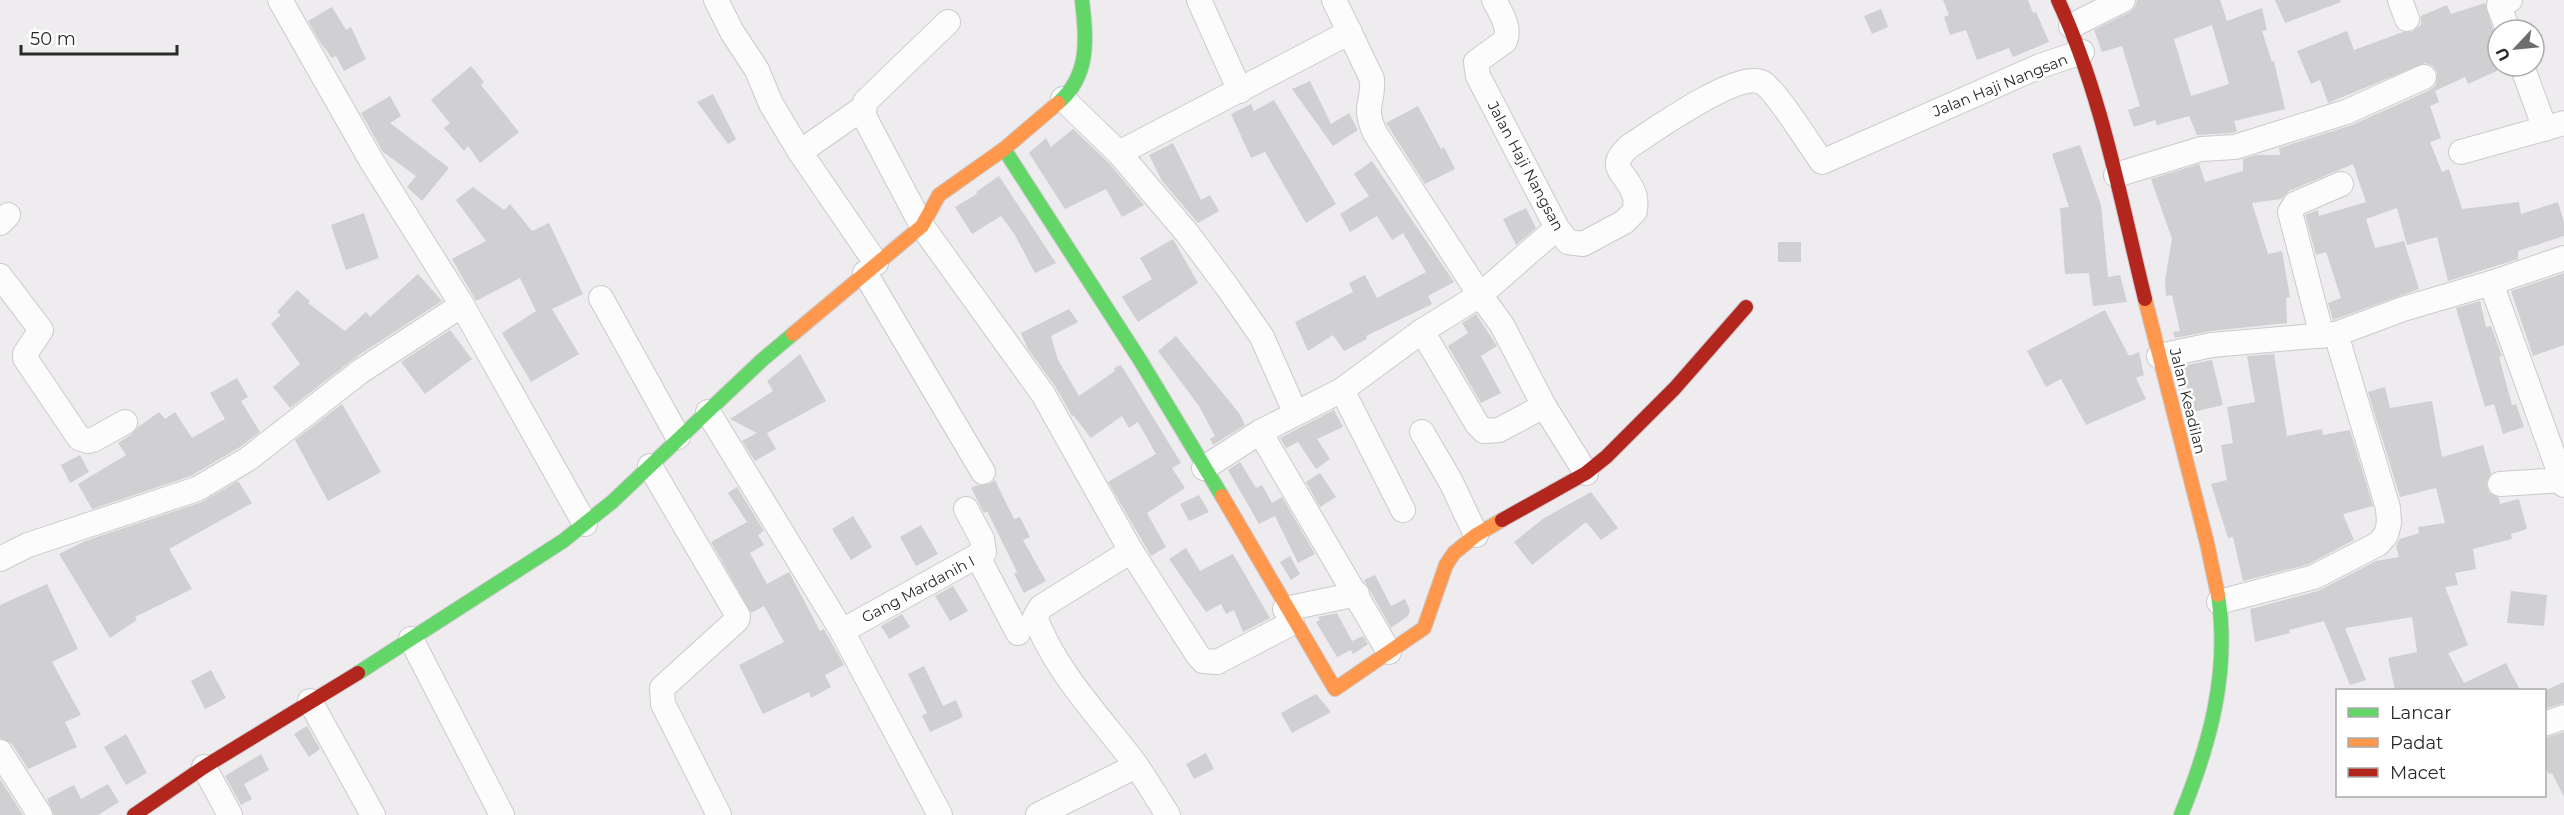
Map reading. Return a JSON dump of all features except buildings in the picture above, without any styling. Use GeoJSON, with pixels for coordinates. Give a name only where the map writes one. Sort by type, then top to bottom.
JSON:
{"type":"FeatureCollection","features":[{"type":"Feature","properties":{"kind":"street"},"geometry":{"type":"LineString","coordinates":[[280,0],[370,160],[462,305],[585,524]]}},
{"type":"Feature","properties":{"kind":"street"},"geometry":{"type":"LineString","coordinates":[[716,0],[732,32],[757,70],[771,104],[871,268],[983,472]]}},
{"type":"Feature","properties":{"kind":"street"},"geometry":{"type":"LineString","coordinates":[[134,815],[204,767],[411,639],[563,541],[585,524],[761,361],[922,226],[939,195],[1004,149],[1064,99],[1074,84],[1085,57],[1087,42],[1082,0]]}},
{"type":"Feature","properties":{"kind":"street"},"geometry":{"type":"LineString","coordinates":[[1199,0],[1240,91]]}},
{"type":"Feature","properties":{"kind":"street"},"geometry":{"type":"LineString","coordinates":[[1334,0],[1372,79],[1373,92],[1367,110],[1375,133],[1502,325],[1544,406],[1586,473]]}},
{"type":"Feature","properties":{"kind":"street","name":"Jalan Haji Nangsan"},"geometry":{"type":"LineString","coordinates":[[1494,0],[1504,20],[1507,36],[1505,41],[1479,58],[1476,68],[1557,228],[1568,242],[1583,244],[1624,222],[1635,212],[1635,196],[1619,169],[1617,161],[1620,154],[1724,87],[1746,80],[1761,82],[1775,94],[1822,162],[2040,66],[2082,52]]}},
{"type":"Feature","properties":{"kind":"street","name":"Jalan Keadilan"},"geometry":{"type":"LineString","coordinates":[[2058,0],[2082,52],[2099,101],[2159,356],[2208,542],[2219,602],[2222,637],[2221,673],[2217,700],[2208,740],[2181,815]]}},
{"type":"Feature","properties":{"kind":"street"},"geometry":{"type":"LineString","coordinates":[[2071,26],[2122,0]]}},
{"type":"Feature","properties":{"kind":"street"},"geometry":{"type":"LineString","coordinates":[[2504,18],[2499,6],[2510,0]]}},
{"type":"Feature","properties":{"kind":"street"},"geometry":{"type":"LineString","coordinates":[[948,22],[865,102],[864,117],[922,226],[1043,394],[1131,551],[1203,661],[1217,662],[1289,616],[1357,594]]}},
{"type":"Feature","properties":{"kind":"street"},"geometry":{"type":"LineString","coordinates":[[1119,153],[1350,32]]}},
{"type":"Feature","properties":{"kind":"street"},"geometry":{"type":"LineString","coordinates":[[2116,175],[2201,149],[2235,147],[2346,112],[2424,77]]}},
{"type":"Feature","properties":{"kind":"street"},"geometry":{"type":"LineString","coordinates":[[2461,152],[2554,126],[2528,78]]}},
{"type":"Feature","properties":{"kind":"street"},"geometry":{"type":"LineString","coordinates":[[1064,99],[1119,153],[1187,233],[1262,337],[1295,412]]}},
{"type":"Feature","properties":{"kind":"street"},"geometry":{"type":"LineString","coordinates":[[800,152],[863,108]]}},
{"type":"Feature","properties":{"kind":"street"},"geometry":{"type":"LineString","coordinates":[[1004,149],[1160,391],[1246,537],[1289,616],[1335,689],[1424,628],[1446,565],[1454,553],[1476,535],[1586,473],[1652,412],[1746,307]]}},
{"type":"Feature","properties":{"kind":"street"},"geometry":{"type":"LineString","coordinates":[[2219,602],[2314,577],[2378,544],[2386,535],[2390,523],[2388,508],[2290,212],[2295,204],[2340,184]]}},
{"type":"Feature","properties":{"kind":"street"},"geometry":{"type":"LineString","coordinates":[[1204,468],[1295,412],[1342,390],[1422,331],[1480,295],[1557,228]]}},
{"type":"Feature","properties":{"kind":"street"},"geometry":{"type":"LineString","coordinates":[[2159,356],[2212,345],[2329,335],[2403,309],[2491,284],[2564,258]]}},
{"type":"Feature","properties":{"kind":"street"},"geometry":{"type":"LineString","coordinates":[[0,276],[41,330],[25,354],[27,362],[79,438],[93,440],[126,422]]}},
{"type":"Feature","properties":{"kind":"street"},"geometry":{"type":"LineString","coordinates":[[2491,284],[2564,482],[2500,484]]}},
{"type":"Feature","properties":{"kind":"street"},"geometry":{"type":"LineString","coordinates":[[601,298],[678,437]]}},
{"type":"Feature","properties":{"kind":"street"},"geometry":{"type":"LineString","coordinates":[[0,559],[28,545],[196,489],[248,459],[361,371],[462,305]]}},
{"type":"Feature","properties":{"kind":"street"},"geometry":{"type":"LineString","coordinates":[[1422,331],[1477,424],[1484,431],[1499,430],[1544,406]]}},
{"type":"Feature","properties":{"kind":"street"},"geometry":{"type":"LineString","coordinates":[[1342,390],[1403,510]]}},
{"type":"Feature","properties":{"kind":"street"},"geometry":{"type":"LineString","coordinates":[[708,412],[842,630],[940,815]]}},
{"type":"Feature","properties":{"kind":"street"},"geometry":{"type":"LineString","coordinates":[[1260,432],[1389,652]]}},
{"type":"Feature","properties":{"kind":"street"},"geometry":{"type":"LineString","coordinates":[[1422,432],[1451,482],[1476,535]]}},
{"type":"Feature","properties":{"kind":"street"},"geometry":{"type":"LineString","coordinates":[[650,466],[738,616],[737,620],[662,688],[663,704],[719,815]]}},
{"type":"Feature","properties":{"kind":"street","name":"Gang Mardanih I"},"geometry":{"type":"LineString","coordinates":[[842,630],[984,552],[984,546],[966,509]]}},
{"type":"Feature","properties":{"kind":"street"},"geometry":{"type":"LineString","coordinates":[[1131,551],[1041,607],[1035,617],[1041,634],[1086,702],[1136,765],[1168,815]]}},
{"type":"Feature","properties":{"kind":"street"},"geometry":{"type":"LineString","coordinates":[[978,557],[1017,633]]}},
{"type":"Feature","properties":{"kind":"street"},"geometry":{"type":"LineString","coordinates":[[411,639],[502,815]]}},
{"type":"Feature","properties":{"kind":"street"},"geometry":{"type":"LineString","coordinates":[[310,701],[373,815]]}},
{"type":"Feature","properties":{"kind":"street"},"geometry":{"type":"LineString","coordinates":[[2546,723],[2564,717]]}},
{"type":"Feature","properties":{"kind":"street"},"geometry":{"type":"LineString","coordinates":[[0,752],[40,815]]}},
{"type":"Feature","properties":{"kind":"street"},"geometry":{"type":"LineString","coordinates":[[1038,815],[1136,765]]}},
{"type":"Feature","properties":{"kind":"street"},"geometry":{"type":"LineString","coordinates":[[204,767],[230,815]]}},
{"type":"Feature","properties":{"kind":"traffic: fast"},"geometry":{"type":"LineString","coordinates":[[1058,103],[1069,92],[1081,68],[1085,41],[1082,0]]}},
{"type":"Feature","properties":{"kind":"traffic: fast"},"geometry":{"type":"LineString","coordinates":[[1004,149],[1140,360],[1222,496]]}},
{"type":"Feature","properties":{"kind":"traffic: fast"},"geometry":{"type":"LineString","coordinates":[[358,673],[563,541],[612,502],[761,361],[793,334]]}},
{"type":"Feature","properties":{"kind":"traffic: fast"},"geometry":{"type":"LineString","coordinates":[[2181,815],[2201,762],[2215,707],[2221,652],[2218,595]]}},
{"type":"Feature","properties":{"kind":"traffic: slow"},"geometry":{"type":"LineString","coordinates":[[793,334],[922,226],[939,195],[1004,149],[1058,103]]}},
{"type":"Feature","properties":{"kind":"traffic: slow"},"geometry":{"type":"LineString","coordinates":[[2145,299],[2218,595]]}},
{"type":"Feature","properties":{"kind":"traffic: slow"},"geometry":{"type":"LineString","coordinates":[[1222,496],[1335,689],[1424,628],[1446,565],[1454,553],[1476,535],[1502,520]]}},
{"type":"Feature","properties":{"kind":"traffic: jam"},"geometry":{"type":"LineString","coordinates":[[2058,0],[2087,73],[2109,147],[2145,299]]}},
{"type":"Feature","properties":{"kind":"traffic: jam"},"geometry":{"type":"LineString","coordinates":[[1502,520],[1586,473],[1606,457],[1675,388],[1746,307]]}},
{"type":"Feature","properties":{"kind":"traffic: jam"},"geometry":{"type":"LineString","coordinates":[[134,815],[204,767],[358,673]]}}]}
